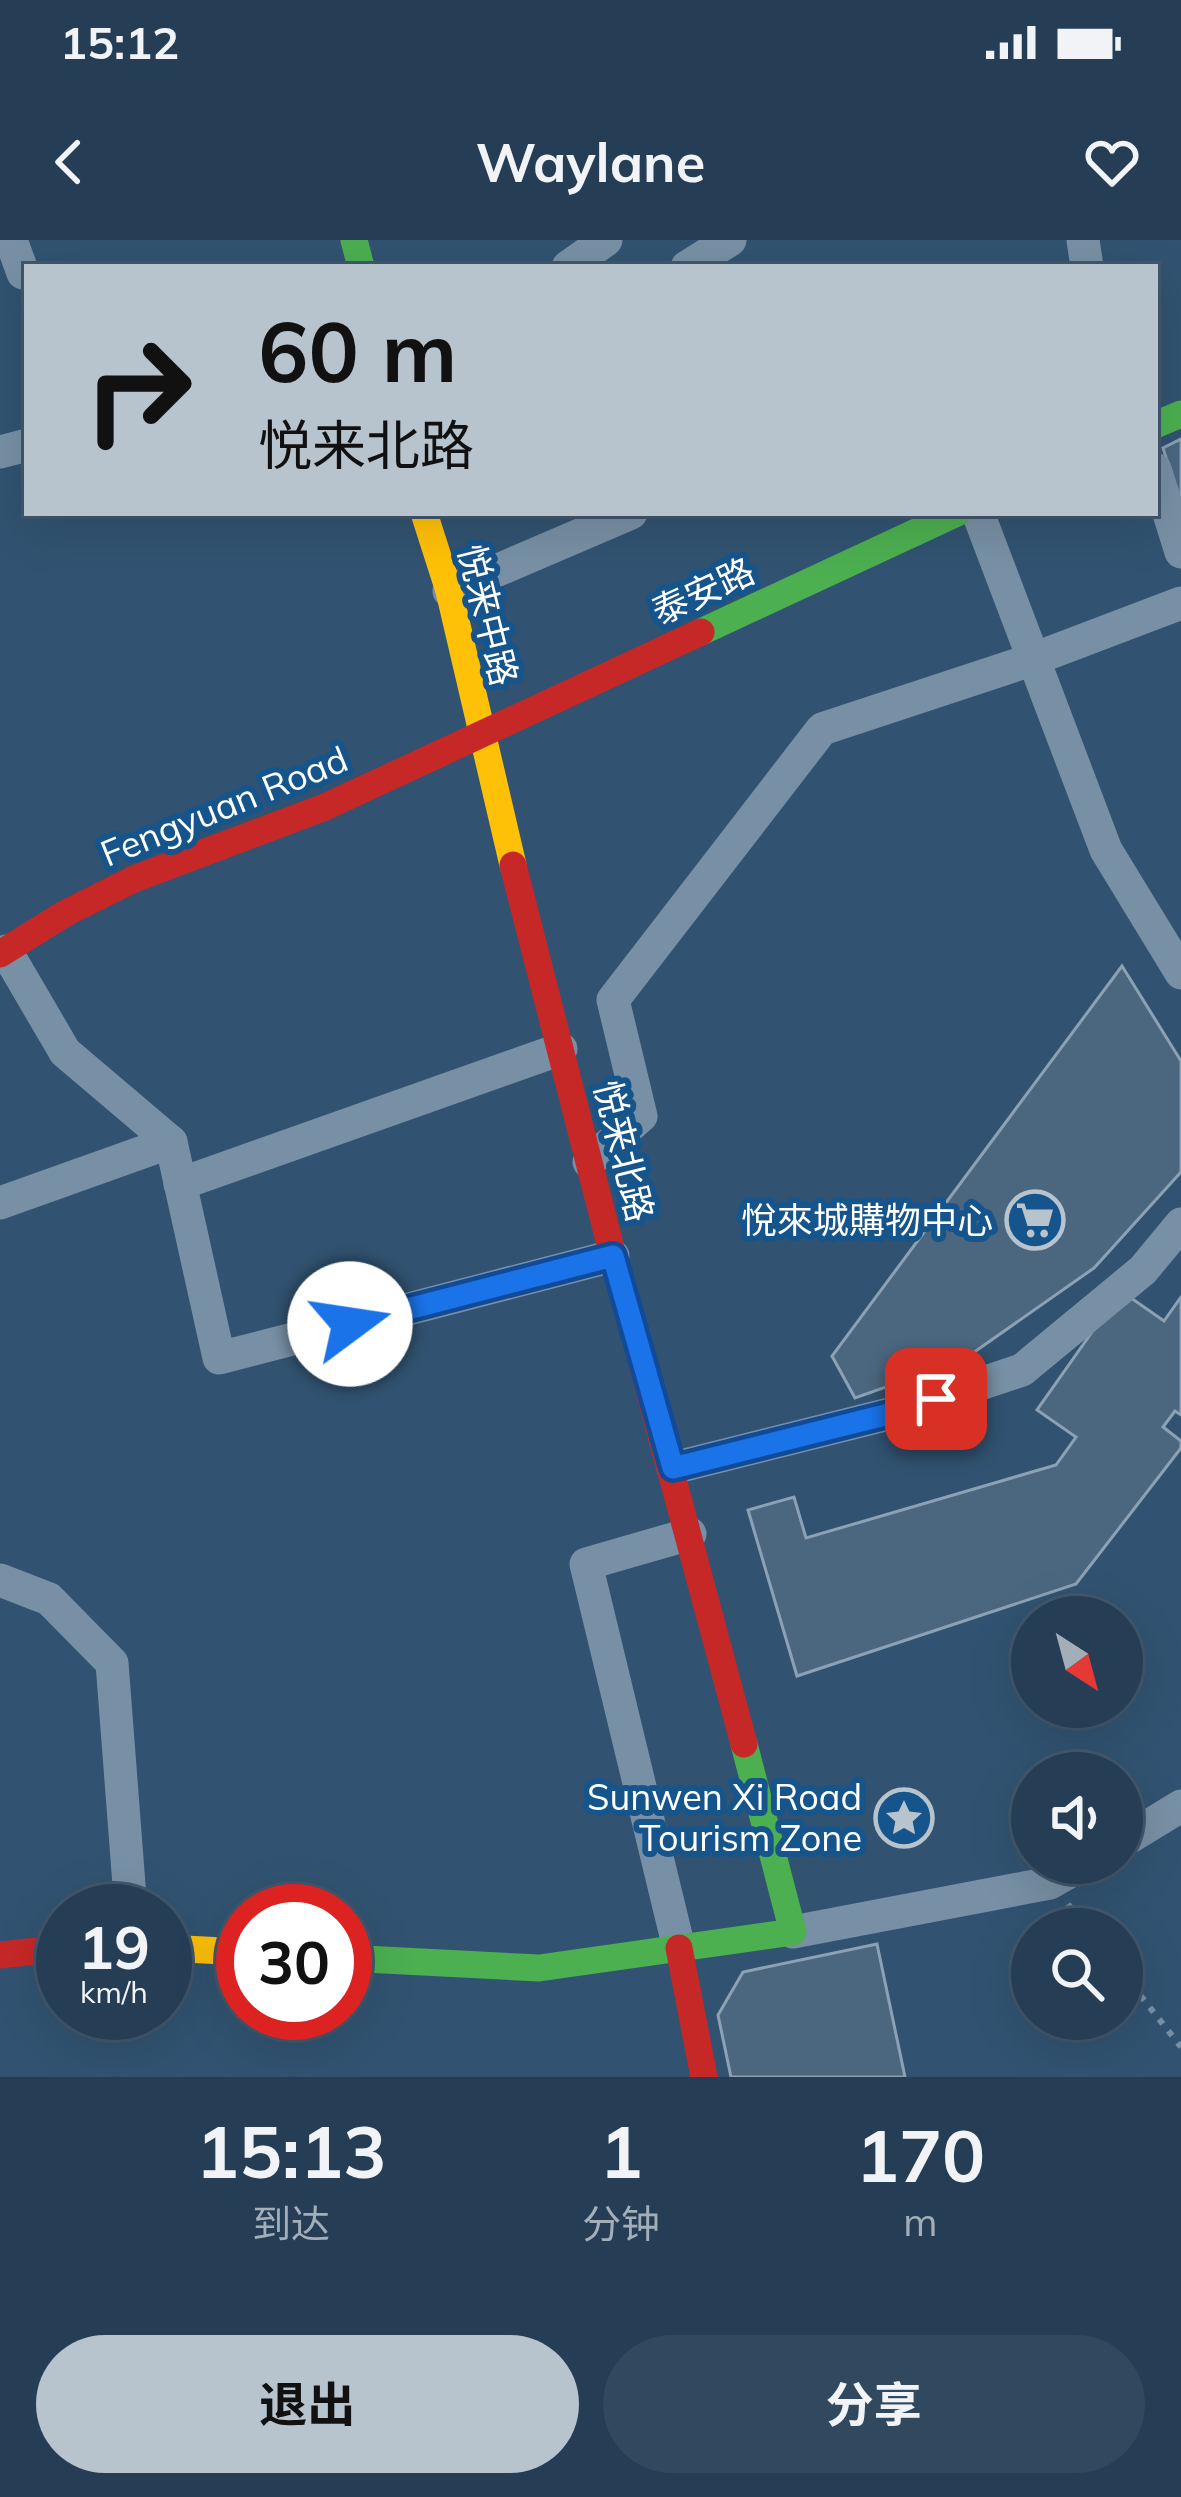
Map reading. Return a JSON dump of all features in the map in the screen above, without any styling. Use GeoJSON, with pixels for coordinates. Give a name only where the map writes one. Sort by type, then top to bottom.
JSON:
{"type":"FeatureCollection","features":[{"type":"Feature","properties":{"kind":"street"},"geometry":{"type":"LineString","coordinates":[[11,240],[17,271]]}},
{"type":"Feature","properties":{"kind":"street"},"geometry":{"type":"LineString","coordinates":[[574,264],[606,240]]}},
{"type":"Feature","properties":{"kind":"street"},"geometry":{"type":"LineString","coordinates":[[692,264],[730,240]]}},
{"type":"Feature","properties":{"kind":"street"},"geometry":{"type":"LineString","coordinates":[[1158,479],[1181,552]]}},
{"type":"Feature","properties":{"kind":"street","name":"悦来中路"},"geometry":{"type":"LineString","coordinates":[[425,516],[449,591],[480,734]]}},
{"type":"Feature","properties":{"kind":"street"},"geometry":{"type":"LineString","coordinates":[[449,591],[624,516]]}},
{"type":"Feature","properties":{"kind":"street","name":"泰安路"},"geometry":{"type":"LineString","coordinates":[[480,734],[951,516]]}},
{"type":"Feature","properties":{"kind":"street"},"geometry":{"type":"LineString","coordinates":[[979,516],[1106,850],[1181,974]]}},
{"type":"Feature","properties":{"kind":"street"},"geometry":{"type":"LineString","coordinates":[[590,1162],[641,1116],[614,1000],[822,729],[1031,660],[1181,603]]}},
{"type":"Feature","properties":{"kind":"street","name":"Fengyuan Road"},"geometry":{"type":"LineString","coordinates":[[3,952],[134,879],[325,807],[480,734]]}},
{"type":"Feature","properties":{"kind":"street","name":"悦来北路"},"geometry":{"type":"LineString","coordinates":[[480,734],[793,1932]]}},
{"type":"Feature","properties":{"kind":"street"},"geometry":{"type":"LineString","coordinates":[[3,952],[65,1052],[171,1142],[219,1358],[613,1256]]}},
{"type":"Feature","properties":{"kind":"street"},"geometry":{"type":"LineString","coordinates":[[180,1184],[562,1049]]}},
{"type":"Feature","properties":{"kind":"street"},"geometry":{"type":"LineString","coordinates":[[0,1203],[171,1142]]}},
{"type":"Feature","properties":{"kind":"street"},"geometry":{"type":"LineString","coordinates":[[673,1468],[893,1413],[1022,1370],[1143,1270],[1181,1224]]}},
{"type":"Feature","properties":{"kind":"street"},"geometry":{"type":"LineString","coordinates":[[690,1534],[586,1564],[679,1948],[704,2077]]}},
{"type":"Feature","properties":{"kind":"street"},"geometry":{"type":"LineString","coordinates":[[0,1580],[49,1599],[112,1663],[129,1884]]}},
{"type":"Feature","properties":{"kind":"street"},"geometry":{"type":"LineString","coordinates":[[1143,1829],[1181,1806]]}},
{"type":"Feature","properties":{"kind":"street"},"geometry":{"type":"LineString","coordinates":[[372,1959],[539,1968],[793,1932],[1046,1884]]}},
{"type":"Feature","properties":{"kind":"street"},"geometry":{"type":"LineString","coordinates":[[0,1955],[36,1951]]}},
{"type":"Feature","properties":{"kind":"path"},"geometry":{"type":"LineString","coordinates":[[1143,1999],[1181,2047]]}},
{"type":"Feature","properties":{"kind":"building"},"geometry":{"type":"Polygon","coordinates":[[[1181,439],[1181,505],[1163,448],[1181,439]]]}},
{"type":"Feature","properties":{"kind":"building","name":"悅來城購物中心"},"geometry":{"type":"Polygon","coordinates":[[[1122,966],[1181,1061],[1181,1172],[1094,1268],[963,1360],[855,1398],[832,1356],[1122,966]]]}},
{"type":"Feature","properties":{"kind":"building"},"geometry":{"type":"Polygon","coordinates":[[[1121,1291],[1164,1321],[1181,1297],[1181,1415],[1175,1411],[1163,1427],[1181,1441],[1181,1448],[1076,1584],[1040,1596],[1011,1596],[1011,1605],[797,1676],[748,1510],[794,1497],[806,1538],[1056,1465],[1076,1437],[1037,1410],[1121,1291]]]}},
{"type":"Feature","properties":{"kind":"building"},"geometry":{"type":"Polygon","coordinates":[[[877,1944],[905,2077],[731,2077],[718,2015],[743,1972],[877,1944]]]}},
{"type":"Feature","properties":{"kind":"traffic: fast"},"geometry":{"type":"LineString","coordinates":[[354,240],[360,264]]}},
{"type":"Feature","properties":{"kind":"traffic: fast"},"geometry":{"type":"LineString","coordinates":[[1158,424],[1181,414]]}},
{"type":"Feature","properties":{"kind":"traffic: fast"},"geometry":{"type":"LineString","coordinates":[[701,632],[951,516]]}},
{"type":"Feature","properties":{"kind":"traffic: fast"},"geometry":{"type":"LineString","coordinates":[[372,1959],[539,1968],[793,1932],[744,1744]]}},
{"type":"Feature","properties":{"kind":"traffic: slow"},"geometry":{"type":"LineString","coordinates":[[425,516],[449,591],[513,865]]}},
{"type":"Feature","properties":{"kind":"traffic: slow"},"geometry":{"type":"LineString","coordinates":[[192,1949],[216,1951]]}},
{"type":"Feature","properties":{"kind":"traffic: jam"},"geometry":{"type":"LineString","coordinates":[[0,954],[64,914],[134,879],[325,807],[701,632]]}},
{"type":"Feature","properties":{"kind":"traffic: jam"},"geometry":{"type":"LineString","coordinates":[[513,865],[744,1744]]}},
{"type":"Feature","properties":{"kind":"traffic: jam"},"geometry":{"type":"LineString","coordinates":[[679,1948],[704,2077]]}},
{"type":"Feature","properties":{"kind":"traffic: jam"},"geometry":{"type":"LineString","coordinates":[[0,1955],[36,1951]]}},
{"type":"Feature","properties":{"kind":"place","name":"悅來城購物中心"},"geometry":{"type":"Point","coordinates":[1035,1220]}},
{"type":"Feature","properties":{"kind":"place","name":"Sunwen Xi Road Tourism Zone"},"geometry":{"type":"Point","coordinates":[904,1818]}},
{"type":"Feature","properties":{"kind":"route"},"geometry":{"type":"LineString","coordinates":[[350,1324],[613,1256],[673,1468],[936,1399]]}}]}
